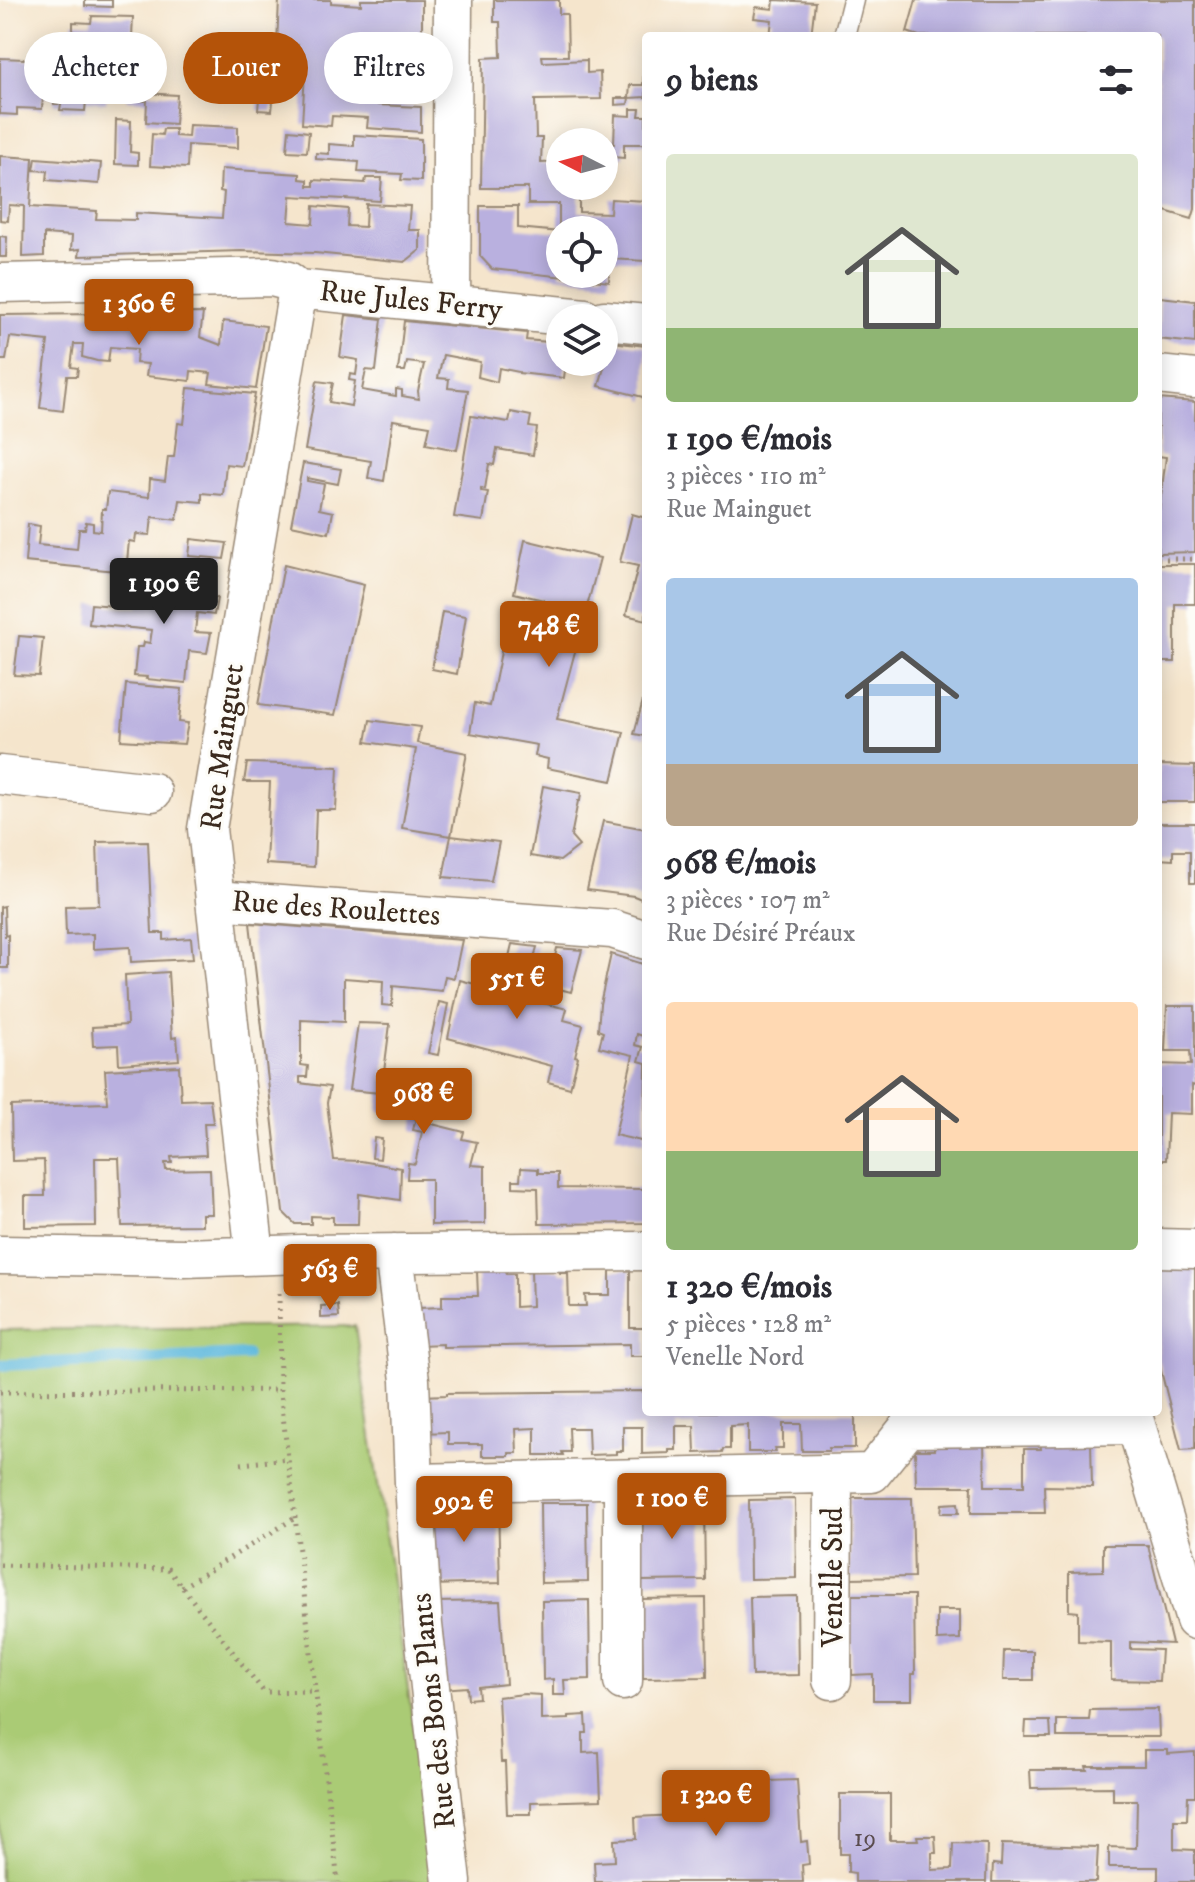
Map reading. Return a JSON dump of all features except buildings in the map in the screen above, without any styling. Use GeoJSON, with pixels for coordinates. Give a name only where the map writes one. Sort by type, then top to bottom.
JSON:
{"type":"FeatureCollection","features":[{"type":"Feature","properties":{"kind":"street"},"geometry":{"type":"LineString","coordinates":[[451,305],[453,0]]}},
{"type":"Feature","properties":{"kind":"street","name":"Rue Jules Ferry"},"geometry":{"type":"LineString","coordinates":[[0,283],[272,277],[288,281],[298,289],[546,314]]}},
{"type":"Feature","properties":{"kind":"street","name":"Rue Mainguet"},"geometry":{"type":"LineString","coordinates":[[255,1255],[207,829],[298,289]]}},
{"type":"Feature","properties":{"kind":"street"},"geometry":{"type":"LineString","coordinates":[[618,321],[642,324]]}},
{"type":"Feature","properties":{"kind":"street"},"geometry":{"type":"LineString","coordinates":[[1162,375],[1195,379]]}},
{"type":"Feature","properties":{"kind":"street"},"geometry":{"type":"LineString","coordinates":[[0,775],[152,792]]}},
{"type":"Feature","properties":{"kind":"street","name":"Rue des Roulettes"},"geometry":{"type":"LineString","coordinates":[[215,900],[612,929],[642,939]]}},
{"type":"Feature","properties":{"kind":"street"},"geometry":{"type":"LineString","coordinates":[[1162,1248],[1195,1249]]}},
{"type":"Feature","properties":{"kind":"street"},"geometry":{"type":"LineString","coordinates":[[0,1255],[184,1258],[642,1251]]}},
{"type":"Feature","properties":{"kind":"street","name":"Rue des Bons Plants"},"geometry":{"type":"LineString","coordinates":[[394,1253],[410,1380],[423,1625],[452,1882]]}},
{"type":"Feature","properties":{"kind":"street"},"geometry":{"type":"LineString","coordinates":[[414,1483],[872,1473],[908,1428],[1134,1418],[1195,1620]]}},
{"type":"Feature","properties":{"kind":"street","name":"Venelle Sud"},"geometry":{"type":"LineString","coordinates":[[832,1680],[833,1474]]}},
{"type":"Feature","properties":{"kind":"street"},"geometry":{"type":"LineString","coordinates":[[623,1479],[623,1681]]}},
{"type":"Feature","properties":{"kind":"lane"},"geometry":{"type":"LineString","coordinates":[[845,32],[853,0]]}},
{"type":"Feature","properties":{"kind":"path"},"geometry":{"type":"LineString","coordinates":[[1162,559],[1195,559]]}},
{"type":"Feature","properties":{"kind":"path"},"geometry":{"type":"LineString","coordinates":[[255,1255],[279,1292],[280,1390],[338,1882]]}},
{"type":"Feature","properties":{"kind":"path"},"geometry":{"type":"LineString","coordinates":[[0,1392],[280,1390]]}},
{"type":"Feature","properties":{"kind":"path"},"geometry":{"type":"LineString","coordinates":[[241,1464],[288,1459]]}},
{"type":"Feature","properties":{"kind":"path"},"geometry":{"type":"LineString","coordinates":[[182,1587],[295,1518]]}},
{"type":"Feature","properties":{"kind":"path"},"geometry":{"type":"LineString","coordinates":[[0,1565],[168,1569],[264,1692],[316,1691]]}},
{"type":"Feature","properties":{"kind":"green space"},"geometry":{"type":"Polygon","coordinates":[[[355,1326],[436,1882],[0,1882],[0,1330],[355,1326]]]}},
{"type":"Feature","properties":{"kind":"waterway"},"geometry":{"type":"LineString","coordinates":[[0,1365],[246,1355]]}}]}
